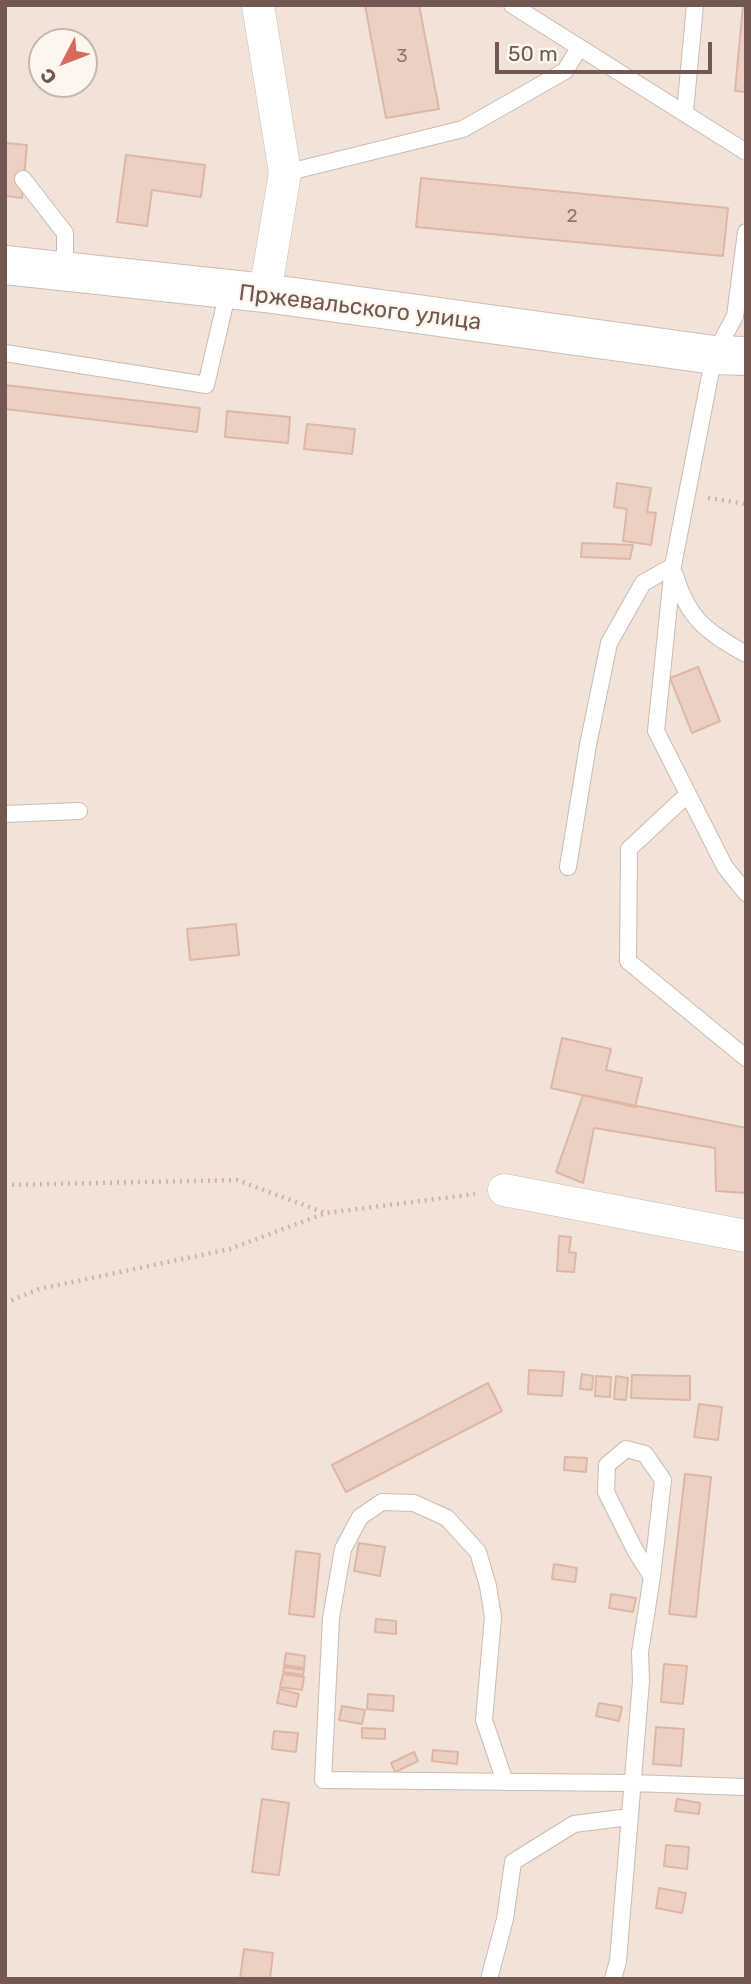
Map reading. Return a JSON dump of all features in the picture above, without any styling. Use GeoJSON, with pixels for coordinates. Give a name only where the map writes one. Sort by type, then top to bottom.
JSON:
{"type":"FeatureCollection","features":[{"type":"Feature","properties":{"kind":"main road","name":"Пржевальского улица"},"geometry":{"type":"LineString","coordinates":[[5,265],[247,292],[730,356]]}},
{"type":"Feature","properties":{"kind":"main road"},"geometry":{"type":"LineString","coordinates":[[730,356],[746,387]]}},
{"type":"Feature","properties":{"kind":"street"},"geometry":{"type":"LineString","coordinates":[[247,292],[285,173],[258,5]]}},
{"type":"Feature","properties":{"kind":"street"},"geometry":{"type":"LineString","coordinates":[[504,1190],[746,1236]]}},
{"type":"Feature","properties":{"kind":"lane"},"geometry":{"type":"LineString","coordinates":[[512,5],[746,152]]}},
{"type":"Feature","properties":{"kind":"lane"},"geometry":{"type":"LineString","coordinates":[[684,112],[695,5]]}},
{"type":"Feature","properties":{"kind":"lane"},"geometry":{"type":"LineString","coordinates":[[285,173],[463,129],[565,71],[579,48]]}},
{"type":"Feature","properties":{"kind":"lane"},"geometry":{"type":"LineString","coordinates":[[23,179],[65,233],[65,272]]}},
{"type":"Feature","properties":{"kind":"lane"},"geometry":{"type":"LineString","coordinates":[[746,232],[730,356],[687,495],[673,566],[656,731],[725,867],[746,893]]}},
{"type":"Feature","properties":{"kind":"lane"},"geometry":{"type":"LineString","coordinates":[[5,353],[206,385],[247,292]]}},
{"type":"Feature","properties":{"kind":"lane"},"geometry":{"type":"LineString","coordinates":[[673,566],[682,599],[698,622],[713,635],[746,654]]}},
{"type":"Feature","properties":{"kind":"lane"},"geometry":{"type":"LineString","coordinates":[[568,867],[588,745],[609,643],[643,583],[673,566]]}},
{"type":"Feature","properties":{"kind":"lane"},"geometry":{"type":"LineString","coordinates":[[688,794],[629,849],[628,961],[746,1058]]}},
{"type":"Feature","properties":{"kind":"lane"},"geometry":{"type":"LineString","coordinates":[[5,814],[79,811]]}},
{"type":"Feature","properties":{"kind":"lane"},"geometry":{"type":"LineString","coordinates":[[613,1979],[618,1961],[641,1681],[640,1652],[652,1577],[663,1480],[645,1454],[626,1449],[607,1465],[606,1492],[652,1577]]}},
{"type":"Feature","properties":{"kind":"lane"},"geometry":{"type":"LineString","coordinates":[[505,1782],[484,1720],[493,1617],[478,1552],[447,1518],[414,1503],[382,1502],[360,1517],[343,1549],[331,1618],[323,1780],[505,1782],[632,1783],[746,1787]]}},
{"type":"Feature","properties":{"kind":"lane"},"geometry":{"type":"LineString","coordinates":[[489,1979],[505,1919],[513,1862],[574,1824],[629,1817]]}},
{"type":"Feature","properties":{"kind":"path"},"geometry":{"type":"LineString","coordinates":[[687,495],[746,505]]}},
{"type":"Feature","properties":{"kind":"path"},"geometry":{"type":"LineString","coordinates":[[5,1185],[237,1180],[326,1213]]}},
{"type":"Feature","properties":{"kind":"path"},"geometry":{"type":"LineString","coordinates":[[5,1303],[39,1289],[230,1249],[326,1213],[504,1190]]}},
{"type":"Feature","properties":{"kind":"shaded area"},"geometry":{"type":"Polygon","coordinates":[[[5,5],[746,5],[746,1979],[5,1979],[5,5]]]}},
{"type":"Feature","properties":{"kind":"building"},"geometry":{"type":"Polygon","coordinates":[[[365,5],[419,5],[439,109],[386,118],[365,5]]]}},
{"type":"Feature","properties":{"kind":"building"},"geometry":{"type":"Polygon","coordinates":[[[743,5],[746,5],[746,92],[735,91],[743,5]]]}},
{"type":"Feature","properties":{"kind":"building"},"geometry":{"type":"Polygon","coordinates":[[[5,143],[27,145],[22,198],[5,196],[5,143]]]}},
{"type":"Feature","properties":{"kind":"building"},"geometry":{"type":"Polygon","coordinates":[[[126,155],[205,165],[201,197],[152,190],[147,226],[117,222],[126,155]]]}},
{"type":"Feature","properties":{"kind":"building"},"geometry":{"type":"Polygon","coordinates":[[[421,178],[728,208],[723,256],[416,227],[421,178]]]}},
{"type":"Feature","properties":{"kind":"building"},"geometry":{"type":"Polygon","coordinates":[[[5,385],[200,408],[197,432],[5,409],[5,385]]]}},
{"type":"Feature","properties":{"kind":"building"},"geometry":{"type":"Polygon","coordinates":[[[227,411],[290,417],[288,443],[225,437],[227,411]]]}},
{"type":"Feature","properties":{"kind":"building"},"geometry":{"type":"Polygon","coordinates":[[[307,424],[355,429],[352,454],[304,449],[307,424]]]}},
{"type":"Feature","properties":{"kind":"building"},"geometry":{"type":"Polygon","coordinates":[[[617,483],[651,488],[647,512],[656,513],[651,545],[623,541],[627,509],[614,507],[617,483]]]}},
{"type":"Feature","properties":{"kind":"building"},"geometry":{"type":"Polygon","coordinates":[[[582,543],[633,545],[630,559],[581,557],[582,543]]]}},
{"type":"Feature","properties":{"kind":"building"},"geometry":{"type":"Polygon","coordinates":[[[698,667],[720,721],[692,733],[670,678],[698,667]]]}},
{"type":"Feature","properties":{"kind":"building"},"geometry":{"type":"Polygon","coordinates":[[[236,924],[239,955],[190,960],[187,929],[236,924]]]}},
{"type":"Feature","properties":{"kind":"building"},"geometry":{"type":"Polygon","coordinates":[[[562,1038],[611,1049],[606,1070],[642,1078],[635,1107],[551,1088],[562,1038]]]}},
{"type":"Feature","properties":{"kind":"building"},"geometry":{"type":"Polygon","coordinates":[[[583,1095],[746,1128],[746,1193],[716,1191],[715,1148],[594,1128],[583,1183],[556,1172],[583,1095]]]}},
{"type":"Feature","properties":{"kind":"building"},"geometry":{"type":"Polygon","coordinates":[[[559,1236],[571,1237],[569,1252],[576,1253],[574,1272],[557,1271],[559,1236]]]}},
{"type":"Feature","properties":{"kind":"building"},"geometry":{"type":"Polygon","coordinates":[[[529,1370],[564,1372],[562,1396],[528,1394],[529,1370]]]}},
{"type":"Feature","properties":{"kind":"building"},"geometry":{"type":"Polygon","coordinates":[[[582,1374],[593,1376],[592,1390],[580,1389],[582,1374]]]}},
{"type":"Feature","properties":{"kind":"building"},"geometry":{"type":"Polygon","coordinates":[[[632,1375],[690,1376],[690,1400],[631,1398],[632,1375]]]}},
{"type":"Feature","properties":{"kind":"building"},"geometry":{"type":"Polygon","coordinates":[[[596,1376],[611,1377],[610,1397],[595,1396],[596,1376]]]}},
{"type":"Feature","properties":{"kind":"building"},"geometry":{"type":"Polygon","coordinates":[[[616,1376],[628,1378],[626,1400],[614,1399],[616,1376]]]}},
{"type":"Feature","properties":{"kind":"building"},"geometry":{"type":"Polygon","coordinates":[[[488,1383],[502,1411],[346,1492],[332,1465],[488,1383]]]}},
{"type":"Feature","properties":{"kind":"building"},"geometry":{"type":"Polygon","coordinates":[[[699,1404],[722,1407],[718,1440],[694,1437],[699,1404]]]}},
{"type":"Feature","properties":{"kind":"building"},"geometry":{"type":"Polygon","coordinates":[[[565,1457],[587,1458],[586,1472],[564,1470],[565,1457]]]}},
{"type":"Feature","properties":{"kind":"building"},"geometry":{"type":"Polygon","coordinates":[[[685,1474],[711,1477],[696,1617],[669,1614],[685,1474]]]}},
{"type":"Feature","properties":{"kind":"building"},"geometry":{"type":"Polygon","coordinates":[[[359,1543],[385,1547],[380,1576],[354,1571],[359,1543]]]}},
{"type":"Feature","properties":{"kind":"building"},"geometry":{"type":"Polygon","coordinates":[[[296,1551],[320,1554],[314,1617],[289,1614],[296,1551]]]}},
{"type":"Feature","properties":{"kind":"building"},"geometry":{"type":"Polygon","coordinates":[[[554,1564],[577,1568],[575,1582],[552,1579],[554,1564]]]}},
{"type":"Feature","properties":{"kind":"building"},"geometry":{"type":"Polygon","coordinates":[[[611,1594],[636,1598],[633,1612],[609,1608],[611,1594]]]}},
{"type":"Feature","properties":{"kind":"building"},"geometry":{"type":"Polygon","coordinates":[[[376,1619],[396,1621],[396,1634],[375,1632],[376,1619]]]}},
{"type":"Feature","properties":{"kind":"building"},"geometry":{"type":"Polygon","coordinates":[[[286,1653],[305,1656],[304,1668],[284,1665],[286,1653]]]}},
{"type":"Feature","properties":{"kind":"building"},"geometry":{"type":"Polygon","coordinates":[[[664,1664],[687,1666],[683,1704],[661,1702],[664,1664]]]}},
{"type":"Feature","properties":{"kind":"building"},"geometry":{"type":"Polygon","coordinates":[[[284,1667],[304,1670],[303,1675],[283,1672],[284,1667]]]}},
{"type":"Feature","properties":{"kind":"building"},"geometry":{"type":"Polygon","coordinates":[[[283,1674],[304,1677],[302,1690],[280,1687],[283,1674]]]}},
{"type":"Feature","properties":{"kind":"building"},"geometry":{"type":"Polygon","coordinates":[[[280,1689],[299,1694],[296,1707],[277,1703],[280,1689]]]}},
{"type":"Feature","properties":{"kind":"building"},"geometry":{"type":"Polygon","coordinates":[[[368,1694],[394,1696],[393,1711],[367,1709],[368,1694]]]}},
{"type":"Feature","properties":{"kind":"building"},"geometry":{"type":"Polygon","coordinates":[[[599,1703],[622,1707],[619,1721],[596,1716],[599,1703]]]}},
{"type":"Feature","properties":{"kind":"building"},"geometry":{"type":"Polygon","coordinates":[[[342,1706],[365,1710],[362,1724],[339,1720],[342,1706]]]}},
{"type":"Feature","properties":{"kind":"building"},"geometry":{"type":"Polygon","coordinates":[[[656,1727],[684,1729],[681,1766],[653,1764],[656,1727]]]}},
{"type":"Feature","properties":{"kind":"building"},"geometry":{"type":"Polygon","coordinates":[[[362,1728],[385,1729],[385,1739],[362,1738],[362,1728]]]}},
{"type":"Feature","properties":{"kind":"building"},"geometry":{"type":"Polygon","coordinates":[[[274,1731],[298,1733],[296,1752],[272,1749],[274,1731]]]}},
{"type":"Feature","properties":{"kind":"building"},"geometry":{"type":"Polygon","coordinates":[[[433,1750],[458,1752],[457,1764],[432,1761],[433,1750]]]}},
{"type":"Feature","properties":{"kind":"building"},"geometry":{"type":"Polygon","coordinates":[[[414,1752],[418,1761],[395,1772],[391,1763],[414,1752]]]}},
{"type":"Feature","properties":{"kind":"building"},"geometry":{"type":"Polygon","coordinates":[[[262,1799],[289,1803],[279,1875],[252,1872],[262,1799]]]}},
{"type":"Feature","properties":{"kind":"building"},"geometry":{"type":"Polygon","coordinates":[[[677,1799],[700,1803],[699,1814],[675,1811],[677,1799]]]}},
{"type":"Feature","properties":{"kind":"building"},"geometry":{"type":"Polygon","coordinates":[[[666,1845],[689,1847],[687,1869],[664,1866],[666,1845]]]}},
{"type":"Feature","properties":{"kind":"building"},"geometry":{"type":"Polygon","coordinates":[[[659,1888],[686,1893],[682,1913],[656,1908],[659,1888]]]}},
{"type":"Feature","properties":{"kind":"building"},"geometry":{"type":"Polygon","coordinates":[[[244,1949],[273,1953],[270,1979],[240,1979],[244,1949]]]}}]}
